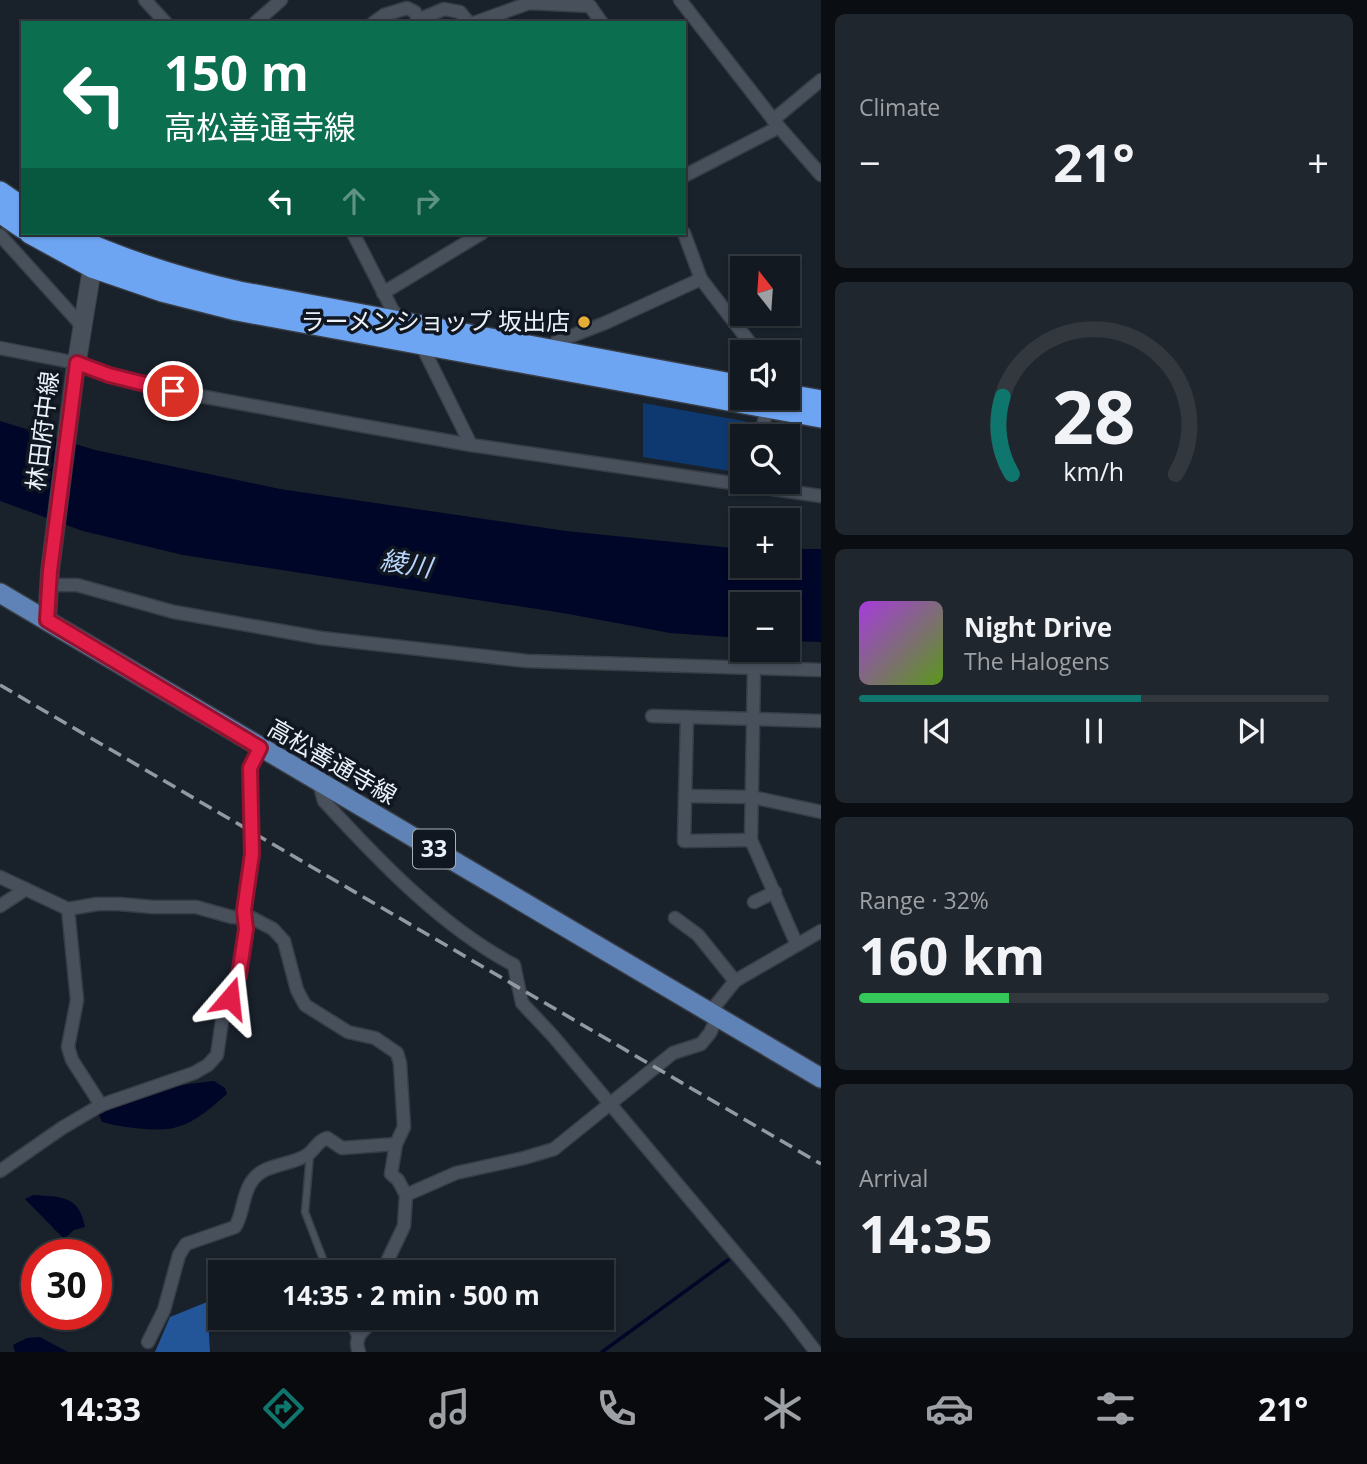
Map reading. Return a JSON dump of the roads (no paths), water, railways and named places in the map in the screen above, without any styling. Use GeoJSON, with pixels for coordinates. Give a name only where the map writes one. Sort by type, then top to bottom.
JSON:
{"type":"FeatureCollection","features":[{"type":"Feature","properties":{"kind":"highway"},"geometry":{"type":"LineString","coordinates":[[0,192],[21,207]]}},
{"type":"Feature","properties":{"kind":"highway"},"geometry":{"type":"LineString","coordinates":[[0,212],[21,227]]}},
{"type":"Feature","properties":{"kind":"highway"},"geometry":{"type":"LineString","coordinates":[[38,235],[96,249],[181,279],[730,392]]}},
{"type":"Feature","properties":{"kind":"highway"},"geometry":{"type":"LineString","coordinates":[[68,235],[96,249],[162,291],[237,310],[730,393]]}},
{"type":"Feature","properties":{"kind":"highway"},"geometry":{"type":"LineString","coordinates":[[800,397],[821,401]]}},
{"type":"Feature","properties":{"kind":"highway"},"geometry":{"type":"LineString","coordinates":[[783,410],[821,417]]}},
{"type":"Feature","properties":{"kind":"main road","name":"林田府中線"},"geometry":{"type":"LineString","coordinates":[[47,620],[49,578],[76,368],[96,249]]}},
{"type":"Feature","properties":{"kind":"main road","name":"高松善通寺線"},"geometry":{"type":"LineString","coordinates":[[0,593],[821,1078]]}},
{"type":"Feature","properties":{"kind":"street"},"geometry":{"type":"LineString","coordinates":[[145,0],[164,21]]}},
{"type":"Feature","properties":{"kind":"street"},"geometry":{"type":"LineString","coordinates":[[257,21],[281,0]]}},
{"type":"Feature","properties":{"kind":"street"},"geometry":{"type":"LineString","coordinates":[[680,0],[776,123],[821,175]]}},
{"type":"Feature","properties":{"kind":"street"},"geometry":{"type":"LineString","coordinates":[[476,21],[528,2],[592,3],[601,21]]}},
{"type":"Feature","properties":{"kind":"street"},"geometry":{"type":"LineString","coordinates":[[376,21],[384,15],[407,8],[415,12],[418,20],[444,9],[460,12],[469,21]]}},
{"type":"Feature","properties":{"kind":"street"},"geometry":{"type":"LineString","coordinates":[[686,175],[776,123],[821,80]]}},
{"type":"Feature","properties":{"kind":"street"},"geometry":{"type":"LineString","coordinates":[[0,235],[83,327]]}},
{"type":"Feature","properties":{"kind":"street"},"geometry":{"type":"LineString","coordinates":[[354,235],[393,311],[421,343],[471,445]]}},
{"type":"Feature","properties":{"kind":"street"},"geometry":{"type":"LineString","coordinates":[[383,293],[479,235]]}},
{"type":"Feature","properties":{"kind":"street"},"geometry":{"type":"LineString","coordinates":[[685,235],[701,279],[748,340]]}},
{"type":"Feature","properties":{"kind":"street"},"geometry":{"type":"LineString","coordinates":[[556,342],[605,323],[701,279]]}},
{"type":"Feature","properties":{"kind":"street"},"geometry":{"type":"LineString","coordinates":[[0,348],[173,391],[471,445],[730,481]]}},
{"type":"Feature","properties":{"kind":"street"},"geometry":{"type":"LineString","coordinates":[[800,492],[821,496]]}},
{"type":"Feature","properties":{"kind":"street"},"geometry":{"type":"LineString","coordinates":[[49,578],[174,612],[321,638],[527,661],[821,670]]}},
{"type":"Feature","properties":{"kind":"street"},"geometry":{"type":"LineString","coordinates":[[754,669],[751,840],[797,945]]}},
{"type":"Feature","properties":{"kind":"street"},"geometry":{"type":"LineString","coordinates":[[652,716],[821,720]]}},
{"type":"Feature","properties":{"kind":"street"},"geometry":{"type":"LineString","coordinates":[[687,718],[684,841],[751,840]]}},
{"type":"Feature","properties":{"kind":"street"},"geometry":{"type":"LineString","coordinates":[[0,1171],[101,1105],[194,1073],[208,1065],[217,1055],[222,1021],[239,975],[246,929],[244,917],[252,854],[250,768],[260,748]]}},
{"type":"Feature","properties":{"kind":"street"},"geometry":{"type":"LineString","coordinates":[[319,783],[324,801],[406,884],[461,934],[514,965],[522,1003],[816,1352]]}},
{"type":"Feature","properties":{"kind":"street"},"geometry":{"type":"LineString","coordinates":[[685,796],[752,797],[821,813]]}},
{"type":"Feature","properties":{"kind":"street"},"geometry":{"type":"LineString","coordinates":[[0,877],[68,909],[97,904],[196,907],[232,917],[244,917],[273,929],[284,941],[297,990],[304,1005],[348,1032],[375,1038],[397,1053],[404,1127],[396,1144],[391,1174],[407,1195],[404,1226],[388,1260]]}},
{"type":"Feature","properties":{"kind":"street"},"geometry":{"type":"LineString","coordinates":[[0,906],[26,890]]}},
{"type":"Feature","properties":{"kind":"street"},"geometry":{"type":"LineString","coordinates":[[754,902],[775,892]]}},
{"type":"Feature","properties":{"kind":"street"},"geometry":{"type":"LineString","coordinates":[[68,909],[76,1000],[68,1047],[72,1060],[101,1105]]}},
{"type":"Feature","properties":{"kind":"street"},"geometry":{"type":"LineString","coordinates":[[675,918],[707,936],[735,981]]}},
{"type":"Feature","properties":{"kind":"street"},"geometry":{"type":"LineString","coordinates":[[407,1195],[456,1173],[554,1149],[673,1054],[701,1044],[710,1033],[715,1013],[735,981],[821,931]]}},
{"type":"Feature","properties":{"kind":"street"},"geometry":{"type":"LineString","coordinates":[[148,1342],[164,1310],[179,1255],[186,1244],[234,1227],[239,1220],[252,1180],[261,1172],[307,1155],[320,1140],[327,1138],[342,1148],[396,1144]]}},
{"type":"Feature","properties":{"kind":"street"},"geometry":{"type":"LineString","coordinates":[[358,1346],[359,1334],[364,1330]]}},
{"type":"Feature","properties":{"kind":"lane"},"geometry":{"type":"LineString","coordinates":[[310,1152],[305,1212],[323,1260]]}},
{"type":"Feature","properties":{"kind":"water","name":"綾川"},"geometry":{"type":"Polygon","coordinates":[[[0,421],[95,450],[280,489],[566,531],[730,548],[730,578],[800,578],[800,549],[821,549],[821,642],[800,641],[800,592],[730,592],[730,637],[670,633],[563,613],[183,555],[83,531],[0,501],[0,421]]]}},
{"type":"Feature","properties":{"kind":"water"},"geometry":{"type":"Polygon","coordinates":[[[214,1081],[225,1088],[227,1094],[184,1125],[169,1129],[129,1127],[102,1122],[99,1115],[155,1092],[214,1081]]]}},
{"type":"Feature","properties":{"kind":"water"},"geometry":{"type":"Polygon","coordinates":[[[33,1195],[67,1200],[78,1209],[85,1227],[74,1230],[64,1239],[25,1199],[33,1195]]]}},
{"type":"Feature","properties":{"kind":"water"},"geometry":{"type":"Polygon","coordinates":[[[40,1337],[68,1352],[15,1352],[13,1345],[27,1338],[40,1337]]]}},
{"type":"Feature","properties":{"kind":"waterway"},"geometry":{"type":"LineString","coordinates":[[602,1352],[728,1260]]}},
{"type":"Feature","properties":{"kind":"railway"},"geometry":{"type":"LineString","coordinates":[[0,685],[821,1164]]}},
{"type":"Feature","properties":{"kind":"place","name":"ラーメンショップ 坂出店"},"geometry":{"type":"Point","coordinates":[584,322]}}]}
